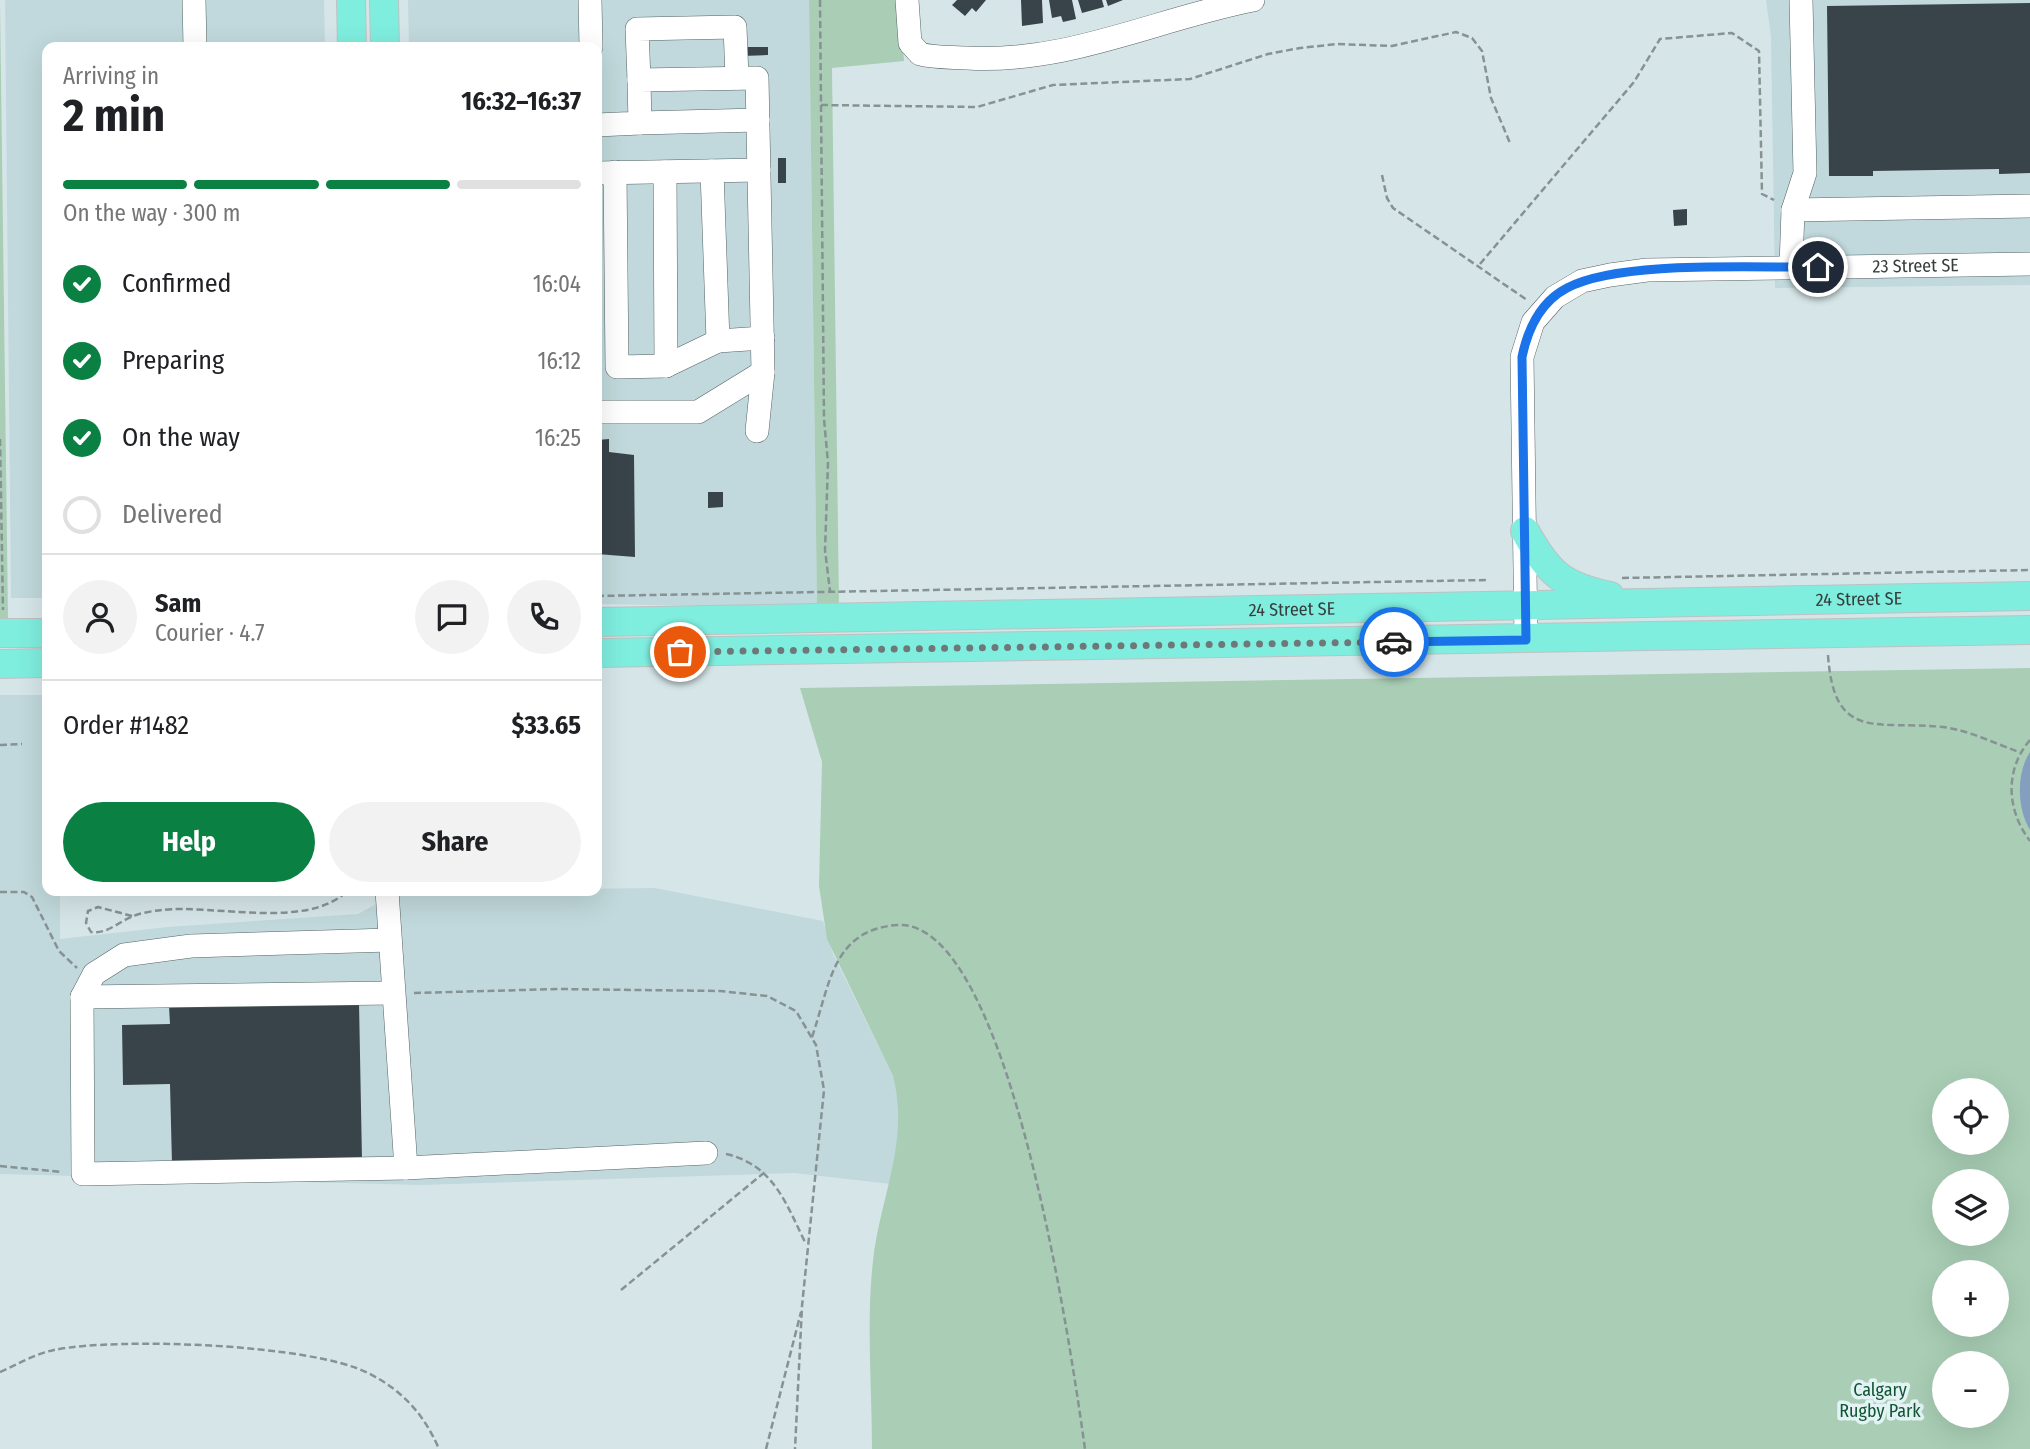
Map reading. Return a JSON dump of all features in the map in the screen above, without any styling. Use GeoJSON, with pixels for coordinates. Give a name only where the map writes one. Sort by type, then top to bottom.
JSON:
{"type":"FeatureCollection","features":[{"type":"Feature","properties":{"kind":"main road"},"geometry":{"type":"LineString","coordinates":[[351,0],[352,42]]}},
{"type":"Feature","properties":{"kind":"main road"},"geometry":{"type":"LineString","coordinates":[[384,0],[385,42]]}},
{"type":"Feature","properties":{"kind":"main road"},"geometry":{"type":"LineString","coordinates":[[1525,531],[1541,560],[1555,576],[1602,594],[1647,603]]}},
{"type":"Feature","properties":{"kind":"main road","name":"24 Street SE"},"geometry":{"type":"LineString","coordinates":[[602,622],[2030,596]]}},
{"type":"Feature","properties":{"kind":"main road"},"geometry":{"type":"LineString","coordinates":[[1,622],[42,632]]}},
{"type":"Feature","properties":{"kind":"main road","name":"24 Street SE"},"geometry":{"type":"LineString","coordinates":[[602,653],[2030,630]]}},
{"type":"Feature","properties":{"kind":"main road"},"geometry":{"type":"LineString","coordinates":[[0,664],[42,663]]}},
{"type":"Feature","properties":{"kind":"street"},"geometry":{"type":"LineString","coordinates":[[194,0],[195,39]]}},
{"type":"Feature","properties":{"kind":"street"},"geometry":{"type":"LineString","coordinates":[[590,0],[591,42]]}},
{"type":"Feature","properties":{"kind":"street"},"geometry":{"type":"LineString","coordinates":[[907,0],[910,43],[920,54],[990,60],[1069,50],[1116,38],[1184,15],[1253,0]]}},
{"type":"Feature","properties":{"kind":"street"},"geometry":{"type":"LineString","coordinates":[[1791,267],[1793,210],[1805,173],[1801,0]]}},
{"type":"Feature","properties":{"kind":"street"},"geometry":{"type":"LineString","coordinates":[[640,123],[637,29],[735,27],[737,78]]}},
{"type":"Feature","properties":{"kind":"street"},"geometry":{"type":"LineString","coordinates":[[639,80],[757,78],[764,372],[757,431]]}},
{"type":"Feature","properties":{"kind":"street"},"geometry":{"type":"LineString","coordinates":[[602,125],[758,120]]}},
{"type":"Feature","properties":{"kind":"street"},"geometry":{"type":"LineString","coordinates":[[759,170],[606,173],[617,367],[666,366],[719,341],[763,338]]}},
{"type":"Feature","properties":{"kind":"street"},"geometry":{"type":"LineString","coordinates":[[712,171],[719,341]]}},
{"type":"Feature","properties":{"kind":"street"},"geometry":{"type":"LineString","coordinates":[[665,172],[666,366]]}},
{"type":"Feature","properties":{"kind":"street"},"geometry":{"type":"LineString","coordinates":[[1793,210],[2030,206]]}},
{"type":"Feature","properties":{"kind":"street","name":"23 Street SE"},"geometry":{"type":"LineString","coordinates":[[1548,303],[1582,281],[1623,273],[1791,267],[2030,264]]}},
{"type":"Feature","properties":{"kind":"street"},"geometry":{"type":"LineString","coordinates":[[1526,640],[1522,357],[1526,336],[1548,303]]}},
{"type":"Feature","properties":{"kind":"street"},"geometry":{"type":"LineString","coordinates":[[602,412],[698,411],[764,372]]}},
{"type":"Feature","properties":{"kind":"street"},"geometry":{"type":"LineString","coordinates":[[387,896],[406,1168]]}},
{"type":"Feature","properties":{"kind":"street"},"geometry":{"type":"LineString","coordinates":[[390,940],[233,944],[150,950],[124,955],[94,974],[82,997],[83,1174],[406,1168],[706,1153]]}},
{"type":"Feature","properties":{"kind":"street"},"geometry":{"type":"LineString","coordinates":[[82,997],[393,993]]}},
{"type":"Feature","properties":{"kind":"path"},"geometry":{"type":"LineString","coordinates":[[820,0],[824,419],[828,463],[825,550],[830,591]]}},
{"type":"Feature","properties":{"kind":"path"},"geometry":{"type":"LineString","coordinates":[[821,105],[977,107],[1053,85],[1191,79],[1268,54],[1300,48],[1338,44],[1391,46],[1455,32],[1472,38],[1482,51],[1491,98],[1510,143]]}},
{"type":"Feature","properties":{"kind":"path"},"geometry":{"type":"LineString","coordinates":[[1480,264],[1634,82],[1660,39],[1732,33],[1759,51],[1762,194],[1793,210]]}},
{"type":"Feature","properties":{"kind":"path"},"geometry":{"type":"LineString","coordinates":[[1382,175],[1387,198],[1393,208],[1480,264],[1548,303]]}},
{"type":"Feature","properties":{"kind":"path"},"geometry":{"type":"LineString","coordinates":[[0,439],[1,622]]}},
{"type":"Feature","properties":{"kind":"path"},"geometry":{"type":"LineString","coordinates":[[1615,577],[2030,570]]}},
{"type":"Feature","properties":{"kind":"path"},"geometry":{"type":"LineString","coordinates":[[602,596],[1486,580]]}},
{"type":"Feature","properties":{"kind":"path"},"geometry":{"type":"LineString","coordinates":[[1828,634],[1828,659],[1836,700],[1855,721],[1894,726],[1945,727],[2020,752]]}},
{"type":"Feature","properties":{"kind":"path"},"geometry":{"type":"LineString","coordinates":[[2030,740],[2020,752],[2010,785],[2017,824],[2030,841]]}},
{"type":"Feature","properties":{"kind":"path"},"geometry":{"type":"LineString","coordinates":[[0,745],[22,744]]}},
{"type":"Feature","properties":{"kind":"path"},"geometry":{"type":"LineString","coordinates":[[0,892],[23,892],[31,896],[64,958],[94,974]]}},
{"type":"Feature","properties":{"kind":"path"},"geometry":{"type":"LineString","coordinates":[[132,916],[98,907],[89,911],[86,923],[91,932],[100,932],[132,916],[177,909],[304,909],[327,904],[339,896]]}},
{"type":"Feature","properties":{"kind":"path"},"geometry":{"type":"LineString","coordinates":[[812,1037],[842,953],[860,934],[895,925],[916,927],[934,939],[961,972],[979,1006],[1019,1107],[1066,1316],[1085,1449]]}},
{"type":"Feature","properties":{"kind":"path"},"geometry":{"type":"LineString","coordinates":[[393,993],[558,989],[757,994],[777,999],[796,1012],[812,1037],[823,1070],[824,1090],[802,1306],[795,1449]]}},
{"type":"Feature","properties":{"kind":"path"},"geometry":{"type":"LineString","coordinates":[[706,1153],[739,1157],[765,1172],[776,1184],[807,1245]]}},
{"type":"Feature","properties":{"kind":"path"},"geometry":{"type":"LineString","coordinates":[[0,1166],[83,1174]]}},
{"type":"Feature","properties":{"kind":"path"},"geometry":{"type":"LineString","coordinates":[[621,1290],[765,1172]]}},
{"type":"Feature","properties":{"kind":"path"},"geometry":{"type":"LineString","coordinates":[[766,1449],[802,1306]]}},
{"type":"Feature","properties":{"kind":"path"},"geometry":{"type":"LineString","coordinates":[[0,1372],[39,1354],[111,1344],[233,1348],[323,1359],[366,1372],[392,1387],[424,1418],[439,1449]]}},
{"type":"Feature","properties":{"kind":"shaded area"},"geometry":{"type":"Polygon","coordinates":[[[5,0],[324,0],[325,42],[42,42],[42,598],[11,598],[5,0]]]}},
{"type":"Feature","properties":{"kind":"shaded area"},"geometry":{"type":"Polygon","coordinates":[[[408,0],[809,0],[817,608],[602,604],[602,42],[409,42],[408,0]]]}},
{"type":"Feature","properties":{"kind":"shaded area"},"geometry":{"type":"Polygon","coordinates":[[[1766,0],[2030,0],[2030,285],[1775,288],[1771,37],[1766,0]]]}},
{"type":"Feature","properties":{"kind":"shaded area"},"geometry":{"type":"Polygon","coordinates":[[[0,695],[42,695],[42,896],[60,896],[60,939],[168,927],[358,914],[391,896],[602,896],[602,889],[655,888],[823,921],[833,954],[893,1076],[899,1098],[900,1123],[891,1184],[794,1173],[421,1185],[0,1174],[0,695]]]}},
{"type":"Feature","properties":{"kind":"green space"},"geometry":{"type":"Polygon","coordinates":[[[0,0],[8,618],[0,618],[0,0]]]}},
{"type":"Feature","properties":{"kind":"green space"},"geometry":{"type":"Polygon","coordinates":[[[809,0],[899,0],[904,61],[832,68],[839,607],[817,608],[809,0]]]}},
{"type":"Feature","properties":{"kind":"green space","name":"Calgary Rugby Park"},"geometry":{"type":"Polygon","coordinates":[[[2030,668],[2030,1449],[872,1449],[871,1284],[877,1237],[896,1147],[897,1100],[893,1076],[827,939],[819,886],[822,762],[800,688],[2030,668]]]}},
{"type":"Feature","properties":{"kind":"water"},"geometry":{"type":"Polygon","coordinates":[[[2030,752],[2030,830],[2021,802],[2020,780],[2030,752]]]}},
{"type":"Feature","properties":{"kind":"building"},"geometry":{"type":"Polygon","coordinates":[[[957,0],[986,0],[976,12],[972,8],[965,16],[952,5],[957,0]]]}},
{"type":"Feature","properties":{"kind":"building"},"geometry":{"type":"Polygon","coordinates":[[[1021,0],[1042,0],[1043,23],[1022,26],[1021,0]]]}},
{"type":"Feature","properties":{"kind":"building"},"geometry":{"type":"Polygon","coordinates":[[[1049,0],[1072,0],[1076,19],[1063,22],[1061,16],[1052,18],[1049,0]]]}},
{"type":"Feature","properties":{"kind":"building"},"geometry":{"type":"Polygon","coordinates":[[[1078,0],[1102,0],[1104,7],[1082,13],[1078,0]]]}},
{"type":"Feature","properties":{"kind":"building"},"geometry":{"type":"Polygon","coordinates":[[[1106,0],[1123,0],[1108,6],[1106,0]]]}},
{"type":"Feature","properties":{"kind":"building"},"geometry":{"type":"Polygon","coordinates":[[[2030,3],[2030,173],[1999,174],[1999,169],[1873,171],[1873,176],[1829,176],[1827,6],[2030,3]]]}},
{"type":"Feature","properties":{"kind":"building"},"geometry":{"type":"Polygon","coordinates":[[[742,47],[768,47],[768,55],[742,56],[742,47]]]}},
{"type":"Feature","properties":{"kind":"building"},"geometry":{"type":"Polygon","coordinates":[[[778,158],[786,158],[786,183],[778,183],[778,158]]]}},
{"type":"Feature","properties":{"kind":"building"},"geometry":{"type":"Polygon","coordinates":[[[1687,209],[1687,225],[1674,226],[1673,210],[1687,209]]]}},
{"type":"Feature","properties":{"kind":"building"},"geometry":{"type":"Polygon","coordinates":[[[609,439],[609,452],[634,455],[635,557],[602,554],[602,440],[609,439]]]}},
{"type":"Feature","properties":{"kind":"building"},"geometry":{"type":"Polygon","coordinates":[[[708,492],[723,492],[723,507],[708,508],[708,492]]]}},
{"type":"Feature","properties":{"kind":"building"},"geometry":{"type":"Polygon","coordinates":[[[359,1002],[362,1161],[172,1164],[170,1084],[123,1085],[122,1025],[170,1024],[169,1006],[359,1002]]]}},
{"type":"Feature","properties":{"kind":"way so far"},"geometry":{"type":"LineString","coordinates":[[680,652],[1394,642]]}},
{"type":"Feature","properties":{"kind":"route"},"geometry":{"type":"LineString","coordinates":[[1394,642],[1526,640],[1522,357],[1532,322],[1555,297],[1582,281],[1610,275],[1647,271],[1818,267]]}}]}
